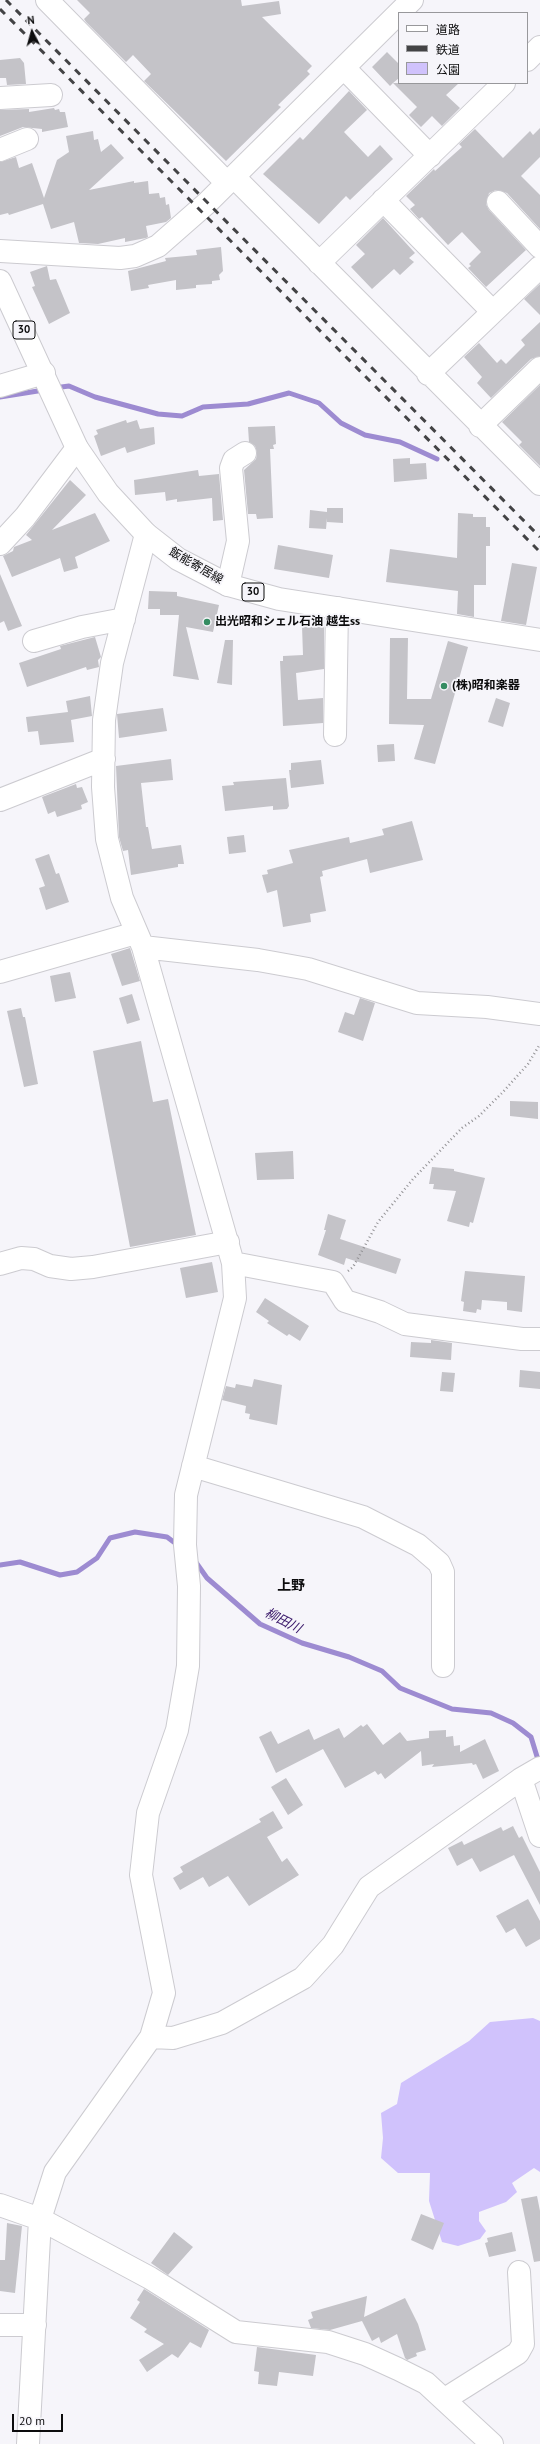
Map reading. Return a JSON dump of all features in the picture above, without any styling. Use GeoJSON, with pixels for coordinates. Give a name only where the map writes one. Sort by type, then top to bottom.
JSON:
{"type":"FeatureCollection","features":[{"type":"Feature","properties":{"kind":"street"},"geometry":{"type":"LineString","coordinates":[[47,0],[230,180],[318,263],[480,426],[540,484]]}},
{"type":"Feature","properties":{"kind":"street"},"geometry":{"type":"LineString","coordinates":[[0,252],[120,258],[149,252],[168,239],[230,180],[344,68],[404,3]]}},
{"type":"Feature","properties":{"kind":"street"},"geometry":{"type":"LineString","coordinates":[[528,59],[540,47]]}},
{"type":"Feature","properties":{"kind":"street"},"geometry":{"type":"LineString","coordinates":[[344,68],[430,156]]}},
{"type":"Feature","properties":{"kind":"street"},"geometry":{"type":"LineString","coordinates":[[318,263],[503,84]]}},
{"type":"Feature","properties":{"kind":"street"},"geometry":{"type":"LineString","coordinates":[[0,98],[51,95]]}},
{"type":"Feature","properties":{"kind":"street"},"geometry":{"type":"LineString","coordinates":[[0,150],[27,139]]}},
{"type":"Feature","properties":{"kind":"street"},"geometry":{"type":"LineString","coordinates":[[383,200],[492,311]]}},
{"type":"Feature","properties":{"kind":"street"},"geometry":{"type":"LineString","coordinates":[[498,202],[540,247]]}},
{"type":"Feature","properties":{"kind":"street"},"geometry":{"type":"LineString","coordinates":[[428,374],[492,311],[540,267]]}},
{"type":"Feature","properties":{"kind":"street","name":"飯能寄居線"},"geometry":{"type":"LineString","coordinates":[[0,281],[48,382],[77,448],[108,493],[146,534],[178,558],[228,585],[279,599],[540,640]]}},
{"type":"Feature","properties":{"kind":"street"},"geometry":{"type":"LineString","coordinates":[[480,426],[540,368]]}},
{"type":"Feature","properties":{"kind":"street"},"geometry":{"type":"LineString","coordinates":[[0,386],[48,382]]}},
{"type":"Feature","properties":{"kind":"street"},"geometry":{"type":"LineString","coordinates":[[0,544],[6,540],[25,517],[77,448]]}},
{"type":"Feature","properties":{"kind":"street"},"geometry":{"type":"LineString","coordinates":[[228,585],[238,541],[232,468],[234,460],[245,453]]}},
{"type":"Feature","properties":{"kind":"street"},"geometry":{"type":"LineString","coordinates":[[28,2444],[40,2219],[55,2172],[151,2037],[164,1993],[141,1875],[148,1813],[177,1730],[188,1666],[189,1586],[185,1531],[186,1495],[235,1298],[233,1263],[228,1242],[140,940],[122,898],[107,839],[104,720],[112,663],[146,534]]}},
{"type":"Feature","properties":{"kind":"street"},"geometry":{"type":"LineString","coordinates":[[335,735],[337,608]]}},
{"type":"Feature","properties":{"kind":"street"},"geometry":{"type":"LineString","coordinates":[[34,641],[82,627],[124,619]]}},
{"type":"Feature","properties":{"kind":"street"},"geometry":{"type":"LineString","coordinates":[[0,800],[104,759]]}},
{"type":"Feature","properties":{"kind":"street"},"geometry":{"type":"LineString","coordinates":[[0,972],[140,940],[308,970],[417,1003],[487,1007],[540,1014]]}},
{"type":"Feature","properties":{"kind":"street"},"geometry":{"type":"LineString","coordinates":[[0,1264],[21,1258],[34,1259],[50,1266],[71,1269],[94,1267],[228,1242]]}},
{"type":"Feature","properties":{"kind":"street"},"geometry":{"type":"LineString","coordinates":[[233,1263],[333,1282],[344,1301],[380,1312],[405,1324],[522,1339],[540,1339]]}},
{"type":"Feature","properties":{"kind":"street"},"geometry":{"type":"LineString","coordinates":[[192,1466],[362,1517],[418,1545],[439,1563],[443,1572],[443,1666]]}},
{"type":"Feature","properties":{"kind":"street"},"geometry":{"type":"LineString","coordinates":[[151,2037],[173,2038],[222,2024],[303,1978],[333,1945],[369,1887],[521,1779],[540,1768]]}},
{"type":"Feature","properties":{"kind":"street"},"geometry":{"type":"LineString","coordinates":[[521,1779],[540,1836]]}},
{"type":"Feature","properties":{"kind":"street"},"geometry":{"type":"LineString","coordinates":[[0,2205],[40,2219],[150,2278],[236,2332],[328,2342],[365,2354],[398,2369],[426,2383],[445,2399],[484,2441]]}},
{"type":"Feature","properties":{"kind":"street"},"geometry":{"type":"LineString","coordinates":[[445,2399],[518,2353],[523,2344],[519,2272]]}},
{"type":"Feature","properties":{"kind":"street"},"geometry":{"type":"LineString","coordinates":[[0,2325],[35,2325]]}},
{"type":"Feature","properties":{"kind":"path"},"geometry":{"type":"LineString","coordinates":[[333,1282],[353,1267],[378,1222],[412,1179],[462,1128],[479,1116],[502,1093],[528,1064],[540,1044]]}},
{"type":"Feature","properties":{"kind":"green space"},"geometry":{"type":"Polygon","coordinates":[[[533,2018],[540,2021],[540,2172],[534,2168],[512,2183],[517,2192],[506,2202],[479,2212],[479,2221],[486,2231],[480,2239],[458,2246],[442,2242],[429,2201],[430,2173],[398,2173],[381,2158],[383,2138],[381,2113],[397,2104],[401,2083],[469,2041],[490,2022],[533,2018]]]}},
{"type":"Feature","properties":{"kind":"building"},"geometry":{"type":"Polygon","coordinates":[[[77,0],[241,0],[242,6],[279,1],[281,14],[262,17],[312,66],[307,71],[310,74],[278,105],[281,107],[226,161],[144,81],[151,74],[133,55],[126,62],[86,22],[84,19],[90,13],[77,0]]]}},
{"type":"Feature","properties":{"kind":"building"},"geometry":{"type":"Polygon","coordinates":[[[387,52],[398,63],[398,79],[390,86],[372,67],[387,52]]]}},
{"type":"Feature","properties":{"kind":"building"},"geometry":{"type":"Polygon","coordinates":[[[20,58],[24,63],[26,84],[7,85],[6,78],[0,78],[0,60],[20,58]]]}},
{"type":"Feature","properties":{"kind":"building"},"geometry":{"type":"Polygon","coordinates":[[[393,83],[458,84],[446,95],[460,108],[442,126],[432,116],[421,127],[409,115],[417,107],[393,83]]]}},
{"type":"Feature","properties":{"kind":"building"},"geometry":{"type":"Polygon","coordinates":[[[349,91],[367,110],[344,132],[368,157],[380,145],[393,159],[350,200],[346,196],[319,224],[263,174],[300,137],[303,140],[349,91]]]}},
{"type":"Feature","properties":{"kind":"building"},"geometry":{"type":"Polygon","coordinates":[[[54,108],[55,110],[59,109],[60,112],[65,112],[68,127],[42,132],[42,129],[23,127],[0,136],[0,110],[29,109],[29,112],[54,108]]]}},
{"type":"Feature","properties":{"kind":"building"},"geometry":{"type":"Polygon","coordinates":[[[540,128],[540,157],[521,176],[540,195],[540,229],[507,193],[496,190],[489,193],[486,204],[489,210],[526,250],[486,287],[468,268],[471,266],[469,264],[481,252],[462,232],[448,245],[422,217],[419,219],[410,209],[415,205],[406,196],[434,169],[435,171],[462,147],[459,144],[475,129],[503,158],[530,131],[533,135],[540,128]]]}},
{"type":"Feature","properties":{"kind":"building"},"geometry":{"type":"Polygon","coordinates":[[[93,131],[94,140],[98,139],[101,152],[111,144],[124,158],[89,190],[134,181],[134,183],[148,181],[149,194],[159,193],[160,198],[165,197],[166,205],[169,204],[171,218],[166,222],[146,226],[148,237],[146,238],[125,242],[125,238],[98,244],[79,243],[74,222],[51,229],[43,204],[9,215],[8,213],[0,215],[0,162],[16,157],[19,168],[32,163],[44,198],[57,160],[69,152],[66,136],[93,131]]]}},
{"type":"Feature","properties":{"kind":"building"},"geometry":{"type":"Polygon","coordinates":[[[383,218],[415,253],[409,258],[414,262],[400,275],[394,269],[372,289],[351,267],[365,254],[356,245],[383,218]]]}},
{"type":"Feature","properties":{"kind":"building"},"geometry":{"type":"Polygon","coordinates":[[[221,247],[223,271],[219,275],[220,280],[212,281],[212,284],[196,285],[196,288],[176,290],[176,280],[148,285],[149,288],[131,291],[128,271],[166,261],[165,258],[197,255],[196,250],[221,247]]]}},
{"type":"Feature","properties":{"kind":"building"},"geometry":{"type":"Polygon","coordinates":[[[47,266],[50,280],[56,279],[70,313],[49,324],[32,287],[35,286],[30,272],[47,266]]]}},
{"type":"Feature","properties":{"kind":"building"},"geometry":{"type":"Polygon","coordinates":[[[540,284],[540,315],[524,299],[540,284]]]}},
{"type":"Feature","properties":{"kind":"building"},"geometry":{"type":"Polygon","coordinates":[[[540,322],[540,356],[531,359],[491,398],[477,383],[482,377],[464,357],[479,343],[497,363],[501,359],[506,364],[525,345],[521,340],[540,322]]]}},
{"type":"Feature","properties":{"kind":"building"},"geometry":{"type":"Polygon","coordinates":[[[540,385],[540,466],[519,445],[522,442],[502,422],[540,385]]]}},
{"type":"Feature","properties":{"kind":"building"},"geometry":{"type":"Polygon","coordinates":[[[126,420],[127,423],[137,420],[140,429],[154,427],[155,444],[127,453],[125,447],[101,456],[94,436],[98,434],[96,430],[126,420]]]}},
{"type":"Feature","properties":{"kind":"building"},"geometry":{"type":"Polygon","coordinates":[[[275,426],[276,444],[273,445],[274,449],[270,449],[273,518],[257,519],[256,514],[248,514],[244,470],[256,459],[257,453],[255,446],[249,442],[248,427],[275,426]]]}},
{"type":"Feature","properties":{"kind":"building"},"geometry":{"type":"Polygon","coordinates":[[[410,458],[410,464],[426,463],[427,479],[394,482],[393,459],[410,458]]]}},
{"type":"Feature","properties":{"kind":"building"},"geometry":{"type":"Polygon","coordinates":[[[198,470],[199,476],[219,474],[223,520],[213,521],[212,498],[177,502],[177,499],[166,501],[165,492],[135,495],[134,480],[198,470]]]}},
{"type":"Feature","properties":{"kind":"building"},"geometry":{"type":"Polygon","coordinates":[[[70,480],[86,495],[52,530],[95,513],[110,541],[75,557],[78,568],[64,572],[60,558],[12,577],[3,556],[13,551],[14,547],[32,540],[26,535],[70,480]]]}},
{"type":"Feature","properties":{"kind":"building"},"geometry":{"type":"Polygon","coordinates":[[[327,508],[343,508],[343,523],[327,522],[327,518],[326,529],[309,528],[310,510],[327,512],[327,508]]]}},
{"type":"Feature","properties":{"kind":"building"},"geometry":{"type":"Polygon","coordinates":[[[458,513],[473,514],[473,517],[486,517],[486,527],[490,527],[490,546],[486,546],[486,585],[474,585],[474,617],[457,614],[458,591],[386,582],[390,549],[457,558],[458,513]]]}},
{"type":"Feature","properties":{"kind":"building"},"geometry":{"type":"Polygon","coordinates":[[[278,545],[333,555],[329,578],[274,569],[278,545]]]}},
{"type":"Feature","properties":{"kind":"building"},"geometry":{"type":"Polygon","coordinates":[[[512,563],[537,567],[526,625],[501,621],[512,563]]]}},
{"type":"Feature","properties":{"kind":"building"},"geometry":{"type":"Polygon","coordinates":[[[0,574],[22,626],[8,631],[4,621],[0,623],[0,574]]]}},
{"type":"Feature","properties":{"kind":"building"},"geometry":{"type":"Polygon","coordinates":[[[149,591],[177,592],[177,596],[219,605],[213,632],[186,627],[199,680],[173,676],[179,615],[160,615],[160,609],[148,609],[149,591]]]}},
{"type":"Feature","properties":{"kind":"building"},"geometry":{"type":"Polygon","coordinates":[[[302,626],[324,626],[324,669],[296,673],[298,700],[323,698],[323,723],[283,726],[280,661],[283,661],[283,656],[303,655],[302,626]]]}},
{"type":"Feature","properties":{"kind":"building"},"geometry":{"type":"Polygon","coordinates":[[[95,637],[101,657],[98,660],[99,667],[87,670],[86,667],[27,687],[19,663],[61,649],[60,646],[95,637]]]}},
{"type":"Feature","properties":{"kind":"building"},"geometry":{"type":"Polygon","coordinates":[[[390,638],[408,638],[407,699],[431,699],[448,641],[468,647],[435,764],[414,759],[424,725],[389,724],[390,638]]]}},
{"type":"Feature","properties":{"kind":"building"},"geometry":{"type":"Polygon","coordinates":[[[225,640],[233,640],[232,685],[217,683],[225,640]]]}},
{"type":"Feature","properties":{"kind":"building"},"geometry":{"type":"Polygon","coordinates":[[[90,696],[92,716],[71,720],[74,742],[40,745],[38,731],[28,732],[26,717],[68,712],[66,701],[90,696]]]}},
{"type":"Feature","properties":{"kind":"building"},"geometry":{"type":"Polygon","coordinates":[[[496,698],[510,703],[503,727],[488,722],[496,698]]]}},
{"type":"Feature","properties":{"kind":"building"},"geometry":{"type":"Polygon","coordinates":[[[163,708],[167,731],[119,738],[117,714],[163,708]]]}},
{"type":"Feature","properties":{"kind":"building"},"geometry":{"type":"Polygon","coordinates":[[[394,744],[395,761],[378,762],[377,745],[394,744]]]}},
{"type":"Feature","properties":{"kind":"building"},"geometry":{"type":"Polygon","coordinates":[[[171,759],[173,780],[141,783],[146,827],[148,827],[152,849],[181,845],[184,864],[178,864],[178,867],[131,875],[128,850],[123,851],[119,837],[116,766],[171,759]]]}},
{"type":"Feature","properties":{"kind":"building"},"geometry":{"type":"Polygon","coordinates":[[[321,760],[324,784],[291,788],[289,770],[291,770],[291,763],[321,760]]]}},
{"type":"Feature","properties":{"kind":"building"},"geometry":{"type":"Polygon","coordinates":[[[286,778],[289,806],[287,809],[273,810],[273,806],[225,811],[222,786],[234,785],[233,782],[286,778]]]}},
{"type":"Feature","properties":{"kind":"building"},"geometry":{"type":"Polygon","coordinates":[[[76,784],[77,788],[82,787],[88,802],[81,805],[82,809],[57,817],[55,811],[48,814],[42,797],[76,784]]]}},
{"type":"Feature","properties":{"kind":"building"},"geometry":{"type":"Polygon","coordinates":[[[412,821],[423,860],[370,873],[367,859],[322,871],[323,876],[320,877],[326,911],[310,914],[311,922],[283,927],[277,890],[267,893],[262,875],[268,874],[267,870],[293,863],[289,850],[349,837],[350,843],[384,835],[382,829],[412,821]]]}},
{"type":"Feature","properties":{"kind":"building"},"geometry":{"type":"Polygon","coordinates":[[[244,835],[246,852],[229,854],[227,837],[244,835]]]}},
{"type":"Feature","properties":{"kind":"building"},"geometry":{"type":"Polygon","coordinates":[[[49,854],[56,874],[59,873],[69,902],[46,910],[39,888],[45,886],[35,859],[49,854]]]}},
{"type":"Feature","properties":{"kind":"building"},"geometry":{"type":"Polygon","coordinates":[[[130,948],[140,981],[122,986],[111,954],[130,948]]]}},
{"type":"Feature","properties":{"kind":"building"},"geometry":{"type":"Polygon","coordinates":[[[70,972],[76,998],[55,1002],[50,976],[70,972]]]}},
{"type":"Feature","properties":{"kind":"building"},"geometry":{"type":"Polygon","coordinates":[[[132,994],[140,1020],[127,1024],[119,998],[132,994]]]}},
{"type":"Feature","properties":{"kind":"building"},"geometry":{"type":"Polygon","coordinates":[[[360,998],[375,1003],[363,1041],[338,1032],[345,1012],[354,1015],[360,998]]]}},
{"type":"Feature","properties":{"kind":"building"},"geometry":{"type":"Polygon","coordinates":[[[21,1008],[23,1017],[25,1017],[38,1084],[24,1087],[7,1011],[21,1008]]]}},
{"type":"Feature","properties":{"kind":"building"},"geometry":{"type":"Polygon","coordinates":[[[141,1041],[153,1102],[168,1099],[196,1235],[130,1247],[93,1051],[141,1041]]]}},
{"type":"Feature","properties":{"kind":"building"},"geometry":{"type":"Polygon","coordinates":[[[510,1101],[538,1102],[538,1119],[510,1116],[510,1101]]]}},
{"type":"Feature","properties":{"kind":"building"},"geometry":{"type":"Polygon","coordinates":[[[293,1151],[294,1179],[257,1180],[255,1153],[293,1151]]]}},
{"type":"Feature","properties":{"kind":"building"},"geometry":{"type":"Polygon","coordinates":[[[432,1167],[454,1169],[454,1171],[485,1178],[473,1223],[470,1222],[469,1227],[447,1221],[456,1191],[433,1189],[434,1184],[429,1184],[432,1167]]]}},
{"type":"Feature","properties":{"kind":"building"},"geometry":{"type":"Polygon","coordinates":[[[328,1214],[346,1220],[340,1239],[401,1259],[396,1274],[346,1258],[344,1265],[318,1255],[326,1230],[324,1230],[328,1214]]]}},
{"type":"Feature","properties":{"kind":"building"},"geometry":{"type":"Polygon","coordinates":[[[212,1262],[218,1292],[186,1298],[180,1268],[212,1262]]]}},
{"type":"Feature","properties":{"kind":"building"},"geometry":{"type":"Polygon","coordinates":[[[465,1271],[525,1276],[522,1312],[507,1310],[507,1302],[482,1300],[481,1310],[477,1309],[476,1313],[463,1311],[464,1302],[461,1301],[465,1271]]]}},
{"type":"Feature","properties":{"kind":"building"},"geometry":{"type":"Polygon","coordinates":[[[265,1298],[309,1326],[300,1341],[289,1334],[287,1336],[267,1323],[269,1321],[256,1312],[265,1298]]]}},
{"type":"Feature","properties":{"kind":"building"},"geometry":{"type":"Polygon","coordinates":[[[431,1340],[452,1343],[451,1360],[410,1357],[411,1342],[431,1343],[431,1340]]]}},
{"type":"Feature","properties":{"kind":"building"},"geometry":{"type":"Polygon","coordinates":[[[520,1370],[540,1372],[540,1389],[519,1387],[520,1370]]]}},
{"type":"Feature","properties":{"kind":"building"},"geometry":{"type":"Polygon","coordinates":[[[442,1372],[455,1373],[453,1392],[440,1391],[442,1372]]]}},
{"type":"Feature","properties":{"kind":"building"},"geometry":{"type":"Polygon","coordinates":[[[254,1379],[282,1385],[277,1425],[249,1419],[250,1414],[245,1413],[246,1406],[222,1400],[226,1386],[235,1388],[236,1384],[252,1387],[254,1379]]]}},
{"type":"Feature","properties":{"kind":"building"},"geometry":{"type":"Polygon","coordinates":[[[367,1724],[383,1745],[400,1732],[407,1741],[429,1738],[429,1731],[446,1730],[446,1737],[453,1736],[454,1746],[460,1745],[460,1752],[485,1739],[499,1771],[483,1779],[476,1764],[473,1765],[472,1763],[432,1767],[434,1764],[422,1766],[421,1751],[385,1779],[381,1773],[378,1775],[375,1771],[345,1788],[323,1749],[276,1773],[259,1737],[271,1731],[278,1744],[309,1729],[314,1740],[339,1728],[344,1738],[361,1725],[363,1727],[367,1724]]]}},
{"type":"Feature","properties":{"kind":"building"},"geometry":{"type":"Polygon","coordinates":[[[286,1778],[303,1805],[288,1815],[271,1787],[286,1778]]]}},
{"type":"Feature","properties":{"kind":"building"},"geometry":{"type":"Polygon","coordinates":[[[273,1811],[283,1828],[267,1837],[282,1862],[287,1858],[299,1875],[249,1906],[228,1876],[209,1887],[203,1877],[180,1890],[173,1878],[183,1872],[180,1867],[261,1822],[259,1819],[273,1811]]]}},
{"type":"Feature","properties":{"kind":"building"},"geometry":{"type":"Polygon","coordinates":[[[513,1826],[519,1838],[522,1836],[540,1872],[540,1905],[514,1855],[480,1872],[472,1858],[457,1866],[448,1848],[462,1841],[464,1845],[501,1827],[503,1831],[513,1826]]]}},
{"type":"Feature","properties":{"kind":"building"},"geometry":{"type":"Polygon","coordinates":[[[528,1899],[540,1921],[540,1939],[526,1947],[515,1928],[506,1933],[496,1916],[528,1899]]]}},
{"type":"Feature","properties":{"kind":"building"},"geometry":{"type":"Polygon","coordinates":[[[537,2196],[540,2211],[540,2261],[534,2262],[521,2199],[537,2196]]]}},
{"type":"Feature","properties":{"kind":"building"},"geometry":{"type":"Polygon","coordinates":[[[421,2214],[444,2223],[433,2250],[411,2240],[421,2214]]]}},
{"type":"Feature","properties":{"kind":"building"},"geometry":{"type":"Polygon","coordinates":[[[7,2223],[22,2226],[15,2293],[0,2291],[0,2260],[5,2260],[7,2223]]]}},
{"type":"Feature","properties":{"kind":"building"},"geometry":{"type":"Polygon","coordinates":[[[174,2232],[193,2247],[168,2275],[151,2263],[174,2232]]]}},
{"type":"Feature","properties":{"kind":"building"},"geometry":{"type":"Polygon","coordinates":[[[512,2232],[516,2251],[489,2257],[485,2243],[488,2242],[487,2238],[512,2232]]]}},
{"type":"Feature","properties":{"kind":"building"},"geometry":{"type":"Polygon","coordinates":[[[144,2289],[209,2330],[201,2348],[190,2342],[178,2358],[172,2354],[147,2372],[139,2360],[164,2344],[144,2332],[147,2329],[130,2318],[140,2302],[137,2300],[144,2289]]]}},
{"type":"Feature","properties":{"kind":"building"},"geometry":{"type":"Polygon","coordinates":[[[367,2296],[364,2317],[405,2298],[418,2324],[426,2350],[416,2353],[417,2356],[407,2360],[397,2334],[381,2343],[379,2337],[372,2341],[362,2321],[330,2330],[311,2328],[308,2320],[313,2318],[311,2312],[367,2296]]]}},
{"type":"Feature","properties":{"kind":"building"},"geometry":{"type":"Polygon","coordinates":[[[257,2347],[316,2355],[313,2376],[279,2372],[277,2386],[258,2384],[259,2372],[254,2371],[257,2347]]]}},
{"type":"Feature","properties":{"kind":"waterway"},"geometry":{"type":"LineString","coordinates":[[54,388],[69,386],[95,397],[158,414],[182,416],[203,407],[248,404],[289,393],[319,403],[341,423],[365,435],[400,442],[437,459]]}},
{"type":"Feature","properties":{"kind":"waterway"},"geometry":{"type":"LineString","coordinates":[[0,397],[44,390]]}},
{"type":"Feature","properties":{"kind":"waterway","name":"柳田川"},"geometry":{"type":"LineString","coordinates":[[0,1565],[20,1562],[60,1575],[77,1572],[97,1558],[110,1538],[135,1532],[167,1537],[179,1546]]}},
{"type":"Feature","properties":{"kind":"waterway","name":"柳田川"},"geometry":{"type":"LineString","coordinates":[[195,1561],[207,1578],[260,1624],[302,1643],[349,1657],[382,1671],[400,1688],[452,1709],[491,1713],[513,1723],[531,1737],[539,1763]]}},
{"type":"Feature","properties":{"kind":"railway"},"geometry":{"type":"LineString","coordinates":[[6,0],[540,537]]}},
{"type":"Feature","properties":{"kind":"railway"},"geometry":{"type":"LineString","coordinates":[[0,9],[540,552]]}},
{"type":"Feature","properties":{"kind":"place","name":"出光昭和シェル石油 越生ss"},"geometry":{"type":"Point","coordinates":[207,622]}},
{"type":"Feature","properties":{"kind":"place","name":"(株)昭和楽器"},"geometry":{"type":"Point","coordinates":[444,686]}},
{"type":"Feature","properties":{"kind":"district","name":"上野"},"geometry":{"type":"Point","coordinates":[291,1586]}}]}
